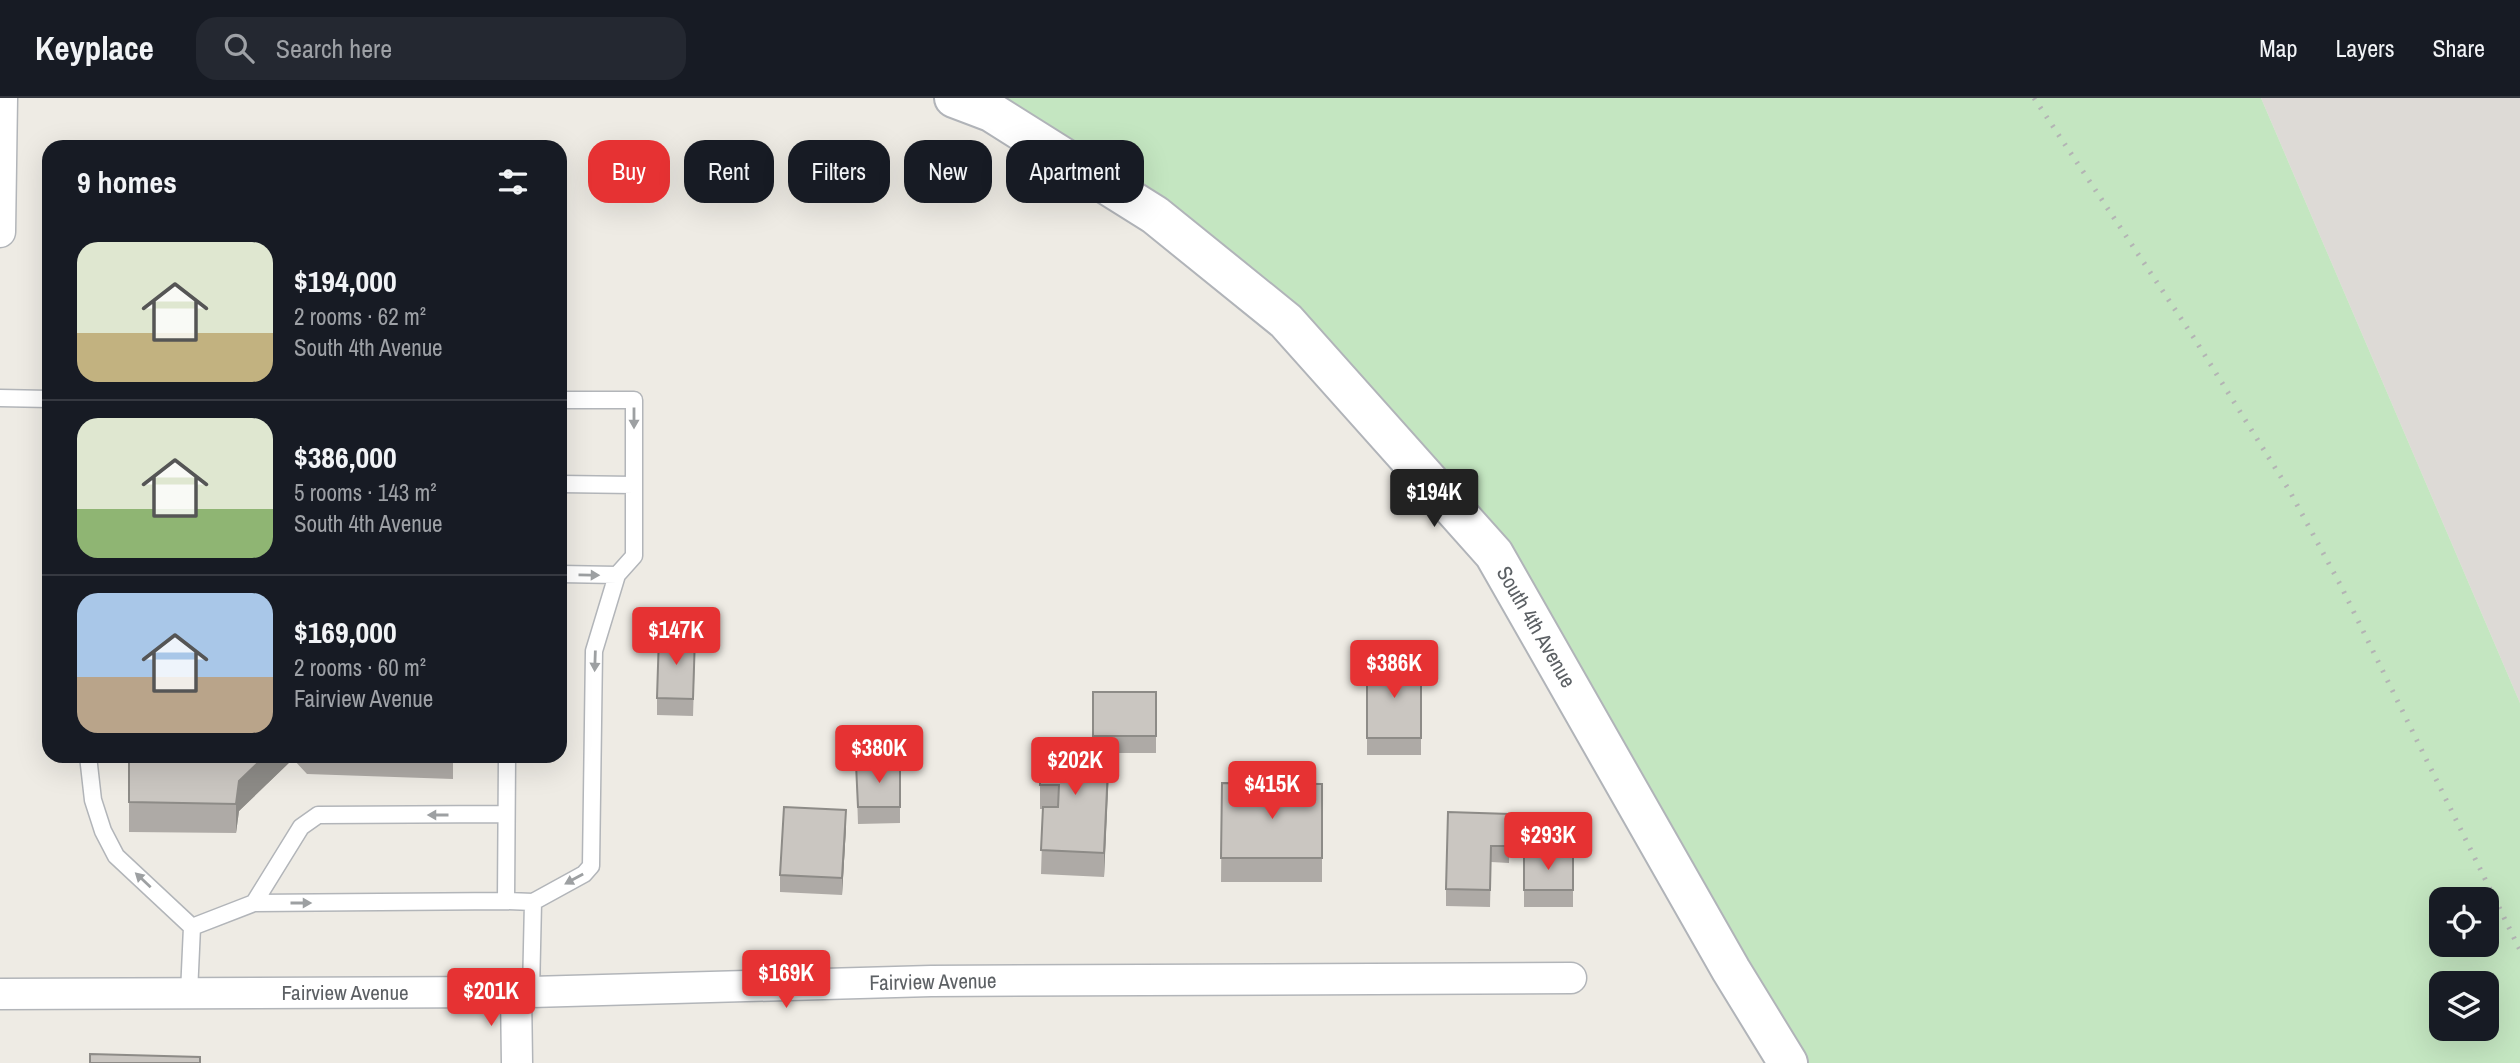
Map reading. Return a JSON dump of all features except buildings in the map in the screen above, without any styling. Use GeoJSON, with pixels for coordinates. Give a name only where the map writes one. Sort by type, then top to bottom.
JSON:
{"type":"FeatureCollection","features":[{"type":"Feature","properties":{"kind":"street"},"geometry":{"type":"LineString","coordinates":[[0,232],[2,98]]}},
{"type":"Feature","properties":{"kind":"street","name":"South 4th Avenue"},"geometry":{"type":"LineString","coordinates":[[954,98],[991,112],[1155,215],[1286,321],[1494,554],[1731,970],[1788,1063]]}},
{"type":"Feature","properties":{"kind":"street","name":"Fairview Avenue"},"geometry":{"type":"LineString","coordinates":[[0,994],[523,992],[931,981],[1571,978]]}},
{"type":"Feature","properties":{"kind":"street"},"geometry":{"type":"LineString","coordinates":[[517,1063],[523,992]]}},
{"type":"Feature","properties":{"kind":"lane"},"geometry":{"type":"LineString","coordinates":[[0,398],[42,399]]}},
{"type":"Feature","properties":{"kind":"lane"},"geometry":{"type":"LineString","coordinates":[[192,927],[254,903],[533,902],[584,874],[591,866],[594,652],[617,575],[634,556],[634,400],[567,400]]}},
{"type":"Feature","properties":{"kind":"lane"},"geometry":{"type":"LineString","coordinates":[[567,484],[634,485]]}},
{"type":"Feature","properties":{"kind":"lane"},"geometry":{"type":"LineString","coordinates":[[567,574],[617,575]]}},
{"type":"Feature","properties":{"kind":"lane"},"geometry":{"type":"LineString","coordinates":[[89,763],[93,800],[103,831],[117,856],[192,927],[190,993]]}},
{"type":"Feature","properties":{"kind":"lane"},"geometry":{"type":"LineString","coordinates":[[506,901],[507,763]]}},
{"type":"Feature","properties":{"kind":"lane"},"geometry":{"type":"LineString","coordinates":[[254,903],[301,827],[318,815],[506,814]]}},
{"type":"Feature","properties":{"kind":"lane"},"geometry":{"type":"LineString","coordinates":[[523,992],[533,902]]}},
{"type":"Feature","properties":{"kind":"shaded area"},"geometry":{"type":"Polygon","coordinates":[[[2261,98],[2520,98],[2520,703],[2261,98]]]}},
{"type":"Feature","properties":{"kind":"green space"},"geometry":{"type":"Polygon","coordinates":[[[954,98],[2261,98],[2520,703],[2520,1063],[1788,1063],[1494,554],[1286,321],[1110,203],[1144,203],[1144,140],[1017,140],[954,98]]]}},
{"type":"Feature","properties":{"kind":"railway"},"geometry":{"type":"LineString","coordinates":[[2034,98],[2194,338],[2289,490],[2341,586],[2520,950]]}}]}
